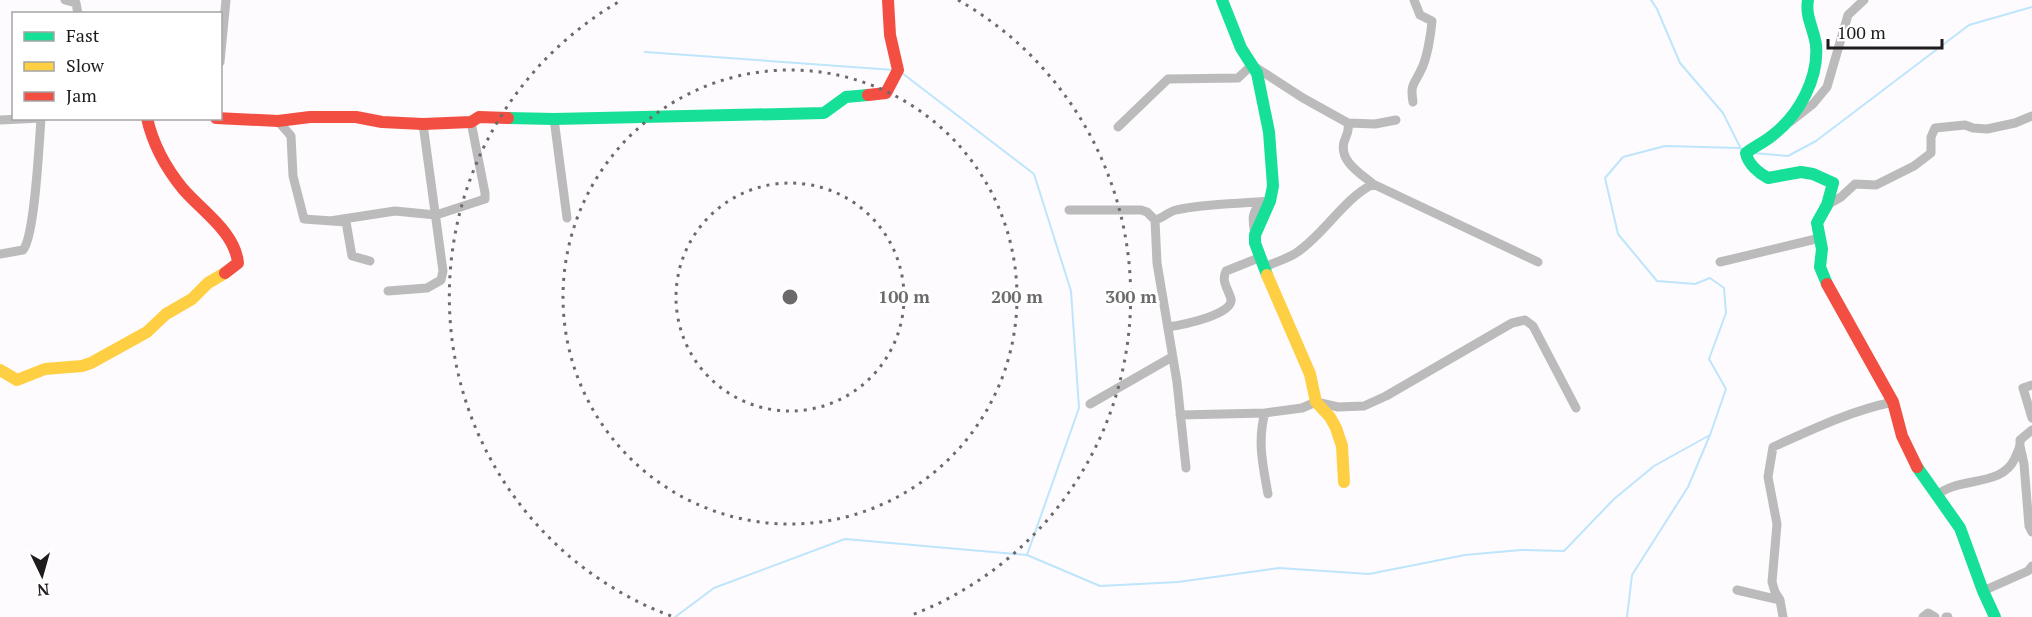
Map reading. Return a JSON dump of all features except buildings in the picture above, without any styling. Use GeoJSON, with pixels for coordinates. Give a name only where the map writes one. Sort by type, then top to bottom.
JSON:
{"type":"FeatureCollection","features":[{"type":"Feature","properties":{"kind":"street"},"geometry":{"type":"LineString","coordinates":[[65,0],[76,3],[78,12]]}},
{"type":"Feature","properties":{"kind":"street"},"geometry":{"type":"LineString","coordinates":[[222,41],[226,0]]}},
{"type":"Feature","properties":{"kind":"street"},"geometry":{"type":"LineString","coordinates":[[222,119],[278,121],[335,117],[423,124],[471,122],[479,117],[554,119],[824,113],[846,97],[886,93],[898,70],[890,34],[888,0]]}},
{"type":"Feature","properties":{"kind":"street"},"geometry":{"type":"LineString","coordinates":[[1222,0],[1241,48],[1258,78],[1269,132],[1273,186],[1255,235],[1255,243],[1282,312],[1310,374],[1316,402],[1330,417],[1336,428],[1342,446],[1344,482]]}},
{"type":"Feature","properties":{"kind":"street"},"geometry":{"type":"LineString","coordinates":[[1413,102],[1411,86],[1424,61],[1432,21],[1419,15],[1414,0]]}},
{"type":"Feature","properties":{"kind":"street"},"geometry":{"type":"LineString","coordinates":[[1808,0],[1806,14],[1815,38],[1818,56],[1805,99],[1770,137],[1746,153],[1748,160],[1768,179],[1775,179],[1787,173],[1802,172],[1833,183],[1827,205],[1817,223],[1822,255],[1820,267],[1828,287],[1893,402],[1898,424],[1923,479],[1944,503],[1963,534],[1983,591],[1995,617]]}},
{"type":"Feature","properties":{"kind":"street"},"geometry":{"type":"LineString","coordinates":[[1783,125],[1792,121],[1813,104],[1827,87],[1848,15],[1864,0]]}},
{"type":"Feature","properties":{"kind":"street"},"geometry":{"type":"LineString","coordinates":[[1252,65],[1303,98],[1348,123],[1375,124],[1395,120]]}},
{"type":"Feature","properties":{"kind":"street"},"geometry":{"type":"LineString","coordinates":[[1118,127],[1168,79],[1238,78],[1252,65]]}},
{"type":"Feature","properties":{"kind":"street"},"geometry":{"type":"LineString","coordinates":[[1827,205],[1841,197],[1855,184],[1876,185],[1924,160],[1931,153],[1931,137],[1935,128],[1965,125],[1987,129],[2015,123],[2032,116]]}},
{"type":"Feature","properties":{"kind":"street"},"geometry":{"type":"LineString","coordinates":[[554,119],[567,218]]}},
{"type":"Feature","properties":{"kind":"street"},"geometry":{"type":"LineString","coordinates":[[0,254],[23,250],[27,245],[32,226],[41,120]]}},
{"type":"Feature","properties":{"kind":"street"},"geometry":{"type":"LineString","coordinates":[[0,370],[17,380],[45,369],[82,366],[91,363],[147,332],[166,314],[192,299],[208,283],[234,267],[238,262],[236,251],[223,232],[182,188],[159,156],[147,120]]}},
{"type":"Feature","properties":{"kind":"street"},"geometry":{"type":"LineString","coordinates":[[278,121],[291,136],[294,185],[304,219],[346,222],[352,256],[370,261]]}},
{"type":"Feature","properties":{"kind":"street"},"geometry":{"type":"LineString","coordinates":[[330,221],[395,212],[436,215],[485,199],[471,122]]}},
{"type":"Feature","properties":{"kind":"street"},"geometry":{"type":"LineString","coordinates":[[1348,123],[1349,129],[1344,144],[1348,162],[1373,184],[1538,262]]}},
{"type":"Feature","properties":{"kind":"street"},"geometry":{"type":"LineString","coordinates":[[388,291],[427,288],[441,280],[443,271],[423,124]]}},
{"type":"Feature","properties":{"kind":"street"},"geometry":{"type":"LineString","coordinates":[[1168,327],[1200,321],[1224,310],[1232,301],[1224,283],[1226,271],[1295,253],[1320,232],[1358,192],[1373,184]]}},
{"type":"Feature","properties":{"kind":"street"},"geometry":{"type":"LineString","coordinates":[[1155,220],[1182,209],[1267,201]]}},
{"type":"Feature","properties":{"kind":"street"},"geometry":{"type":"LineString","coordinates":[[1070,210],[1141,210],[1147,212],[1155,220],[1157,263],[1177,382],[1186,468]]}},
{"type":"Feature","properties":{"kind":"street"},"geometry":{"type":"LineString","coordinates":[[1720,262],[1820,238]]}},
{"type":"Feature","properties":{"kind":"street"},"geometry":{"type":"LineString","coordinates":[[1180,415],[1265,413],[1302,408],[1316,402],[1338,406],[1364,406],[1386,396],[1512,322],[1525,320],[1533,326],[1576,408]]}},
{"type":"Feature","properties":{"kind":"street"},"geometry":{"type":"LineString","coordinates":[[1090,404],[1172,357]]}},
{"type":"Feature","properties":{"kind":"street"},"geometry":{"type":"LineString","coordinates":[[2032,385],[2023,388],[2032,418]]}},
{"type":"Feature","properties":{"kind":"street"},"geometry":{"type":"LineString","coordinates":[[1783,617],[1780,600],[1774,592],[1772,582],[1777,524],[1768,477],[1773,447],[1842,416],[1864,408],[1893,402]]}},
{"type":"Feature","properties":{"kind":"street"},"geometry":{"type":"LineString","coordinates":[[1265,413],[1261,439],[1268,494]]}},
{"type":"Feature","properties":{"kind":"street"},"geometry":{"type":"LineString","coordinates":[[2032,430],[2020,440],[2032,532]]}},
{"type":"Feature","properties":{"kind":"street"},"geometry":{"type":"LineString","coordinates":[[1937,495],[1951,486],[1999,475],[2012,465],[2020,446]]}},
{"type":"Feature","properties":{"kind":"street"},"geometry":{"type":"LineString","coordinates":[[1983,591],[2028,571],[2032,566]]}},
{"type":"Feature","properties":{"kind":"street"},"geometry":{"type":"LineString","coordinates":[[1737,590],[1780,600]]}},
{"type":"Feature","properties":{"kind":"street"},"geometry":{"type":"LineString","coordinates":[[1923,617],[1928,613],[1935,617]]}},
{"type":"Feature","properties":{"kind":"waterway"},"geometry":{"type":"LineString","coordinates":[[1651,0],[1680,63],[1723,113],[1740,147]]}},
{"type":"Feature","properties":{"kind":"waterway"},"geometry":{"type":"LineString","coordinates":[[1753,153],[1788,156],[1816,141],[1969,25],[2032,7]]}},
{"type":"Feature","properties":{"kind":"waterway"},"geometry":{"type":"LineString","coordinates":[[645,52],[894,70]]}},
{"type":"Feature","properties":{"kind":"waterway"},"geometry":{"type":"LineString","coordinates":[[902,73],[1034,174],[1071,291],[1079,408],[1027,555]]}},
{"type":"Feature","properties":{"kind":"waterway"},"geometry":{"type":"LineString","coordinates":[[1627,617],[1632,575],[1688,487],[1726,389],[1709,359],[1726,313],[1724,288],[1710,278],[1695,284],[1657,281],[1618,234],[1605,178],[1623,157],[1665,146],[1740,148],[1742,150]]}},
{"type":"Feature","properties":{"kind":"waterway"},"geometry":{"type":"LineString","coordinates":[[675,617],[714,588],[845,539],[1027,555],[1100,586],[1178,582],[1279,568],[1369,574],[1465,555],[1521,550],[1564,551],[1614,499],[1654,466],[1710,435]]}},
{"type":"Feature","properties":{"kind":"traffic: fast"},"geometry":{"type":"LineString","coordinates":[[1222,0],[1241,48],[1257,73],[1269,132],[1273,186],[1270,201],[1255,235],[1255,243],[1267,275]]}},
{"type":"Feature","properties":{"kind":"traffic: fast"},"geometry":{"type":"LineString","coordinates":[[1808,0],[1807,6],[1816,45],[1811,83],[1799,106],[1782,127],[1746,153],[1754,168],[1768,178],[1801,172],[1813,174],[1833,183],[1827,205],[1817,223],[1822,249],[1820,267],[1827,284]]}},
{"type":"Feature","properties":{"kind":"traffic: fast"},"geometry":{"type":"LineString","coordinates":[[508,118],[824,113],[846,97],[868,95]]}},
{"type":"Feature","properties":{"kind":"traffic: fast"},"geometry":{"type":"LineString","coordinates":[[1917,467],[1960,528],[1995,617]]}},
{"type":"Feature","properties":{"kind":"traffic: slow"},"geometry":{"type":"LineString","coordinates":[[0,370],[17,380],[45,369],[82,366],[91,363],[147,332],[166,314],[192,299],[208,283],[225,273]]}},
{"type":"Feature","properties":{"kind":"traffic: slow"},"geometry":{"type":"LineString","coordinates":[[1267,275],[1310,374],[1316,402],[1330,417],[1336,428],[1342,446],[1344,482]]}},
{"type":"Feature","properties":{"kind":"traffic: jam"},"geometry":{"type":"LineString","coordinates":[[868,95],[886,93],[898,70],[890,35],[888,0]]}},
{"type":"Feature","properties":{"kind":"traffic: jam"},"geometry":{"type":"LineString","coordinates":[[222,118],[278,121],[310,117],[356,117],[382,122],[423,124],[471,122],[479,117],[508,118]]}},
{"type":"Feature","properties":{"kind":"traffic: jam"},"geometry":{"type":"LineString","coordinates":[[148,120],[156,147],[171,172],[183,189],[231,241],[238,263],[225,273]]}},
{"type":"Feature","properties":{"kind":"traffic: jam"},"geometry":{"type":"LineString","coordinates":[[1827,284],[1893,402],[1902,436],[1917,467]]}}]}
